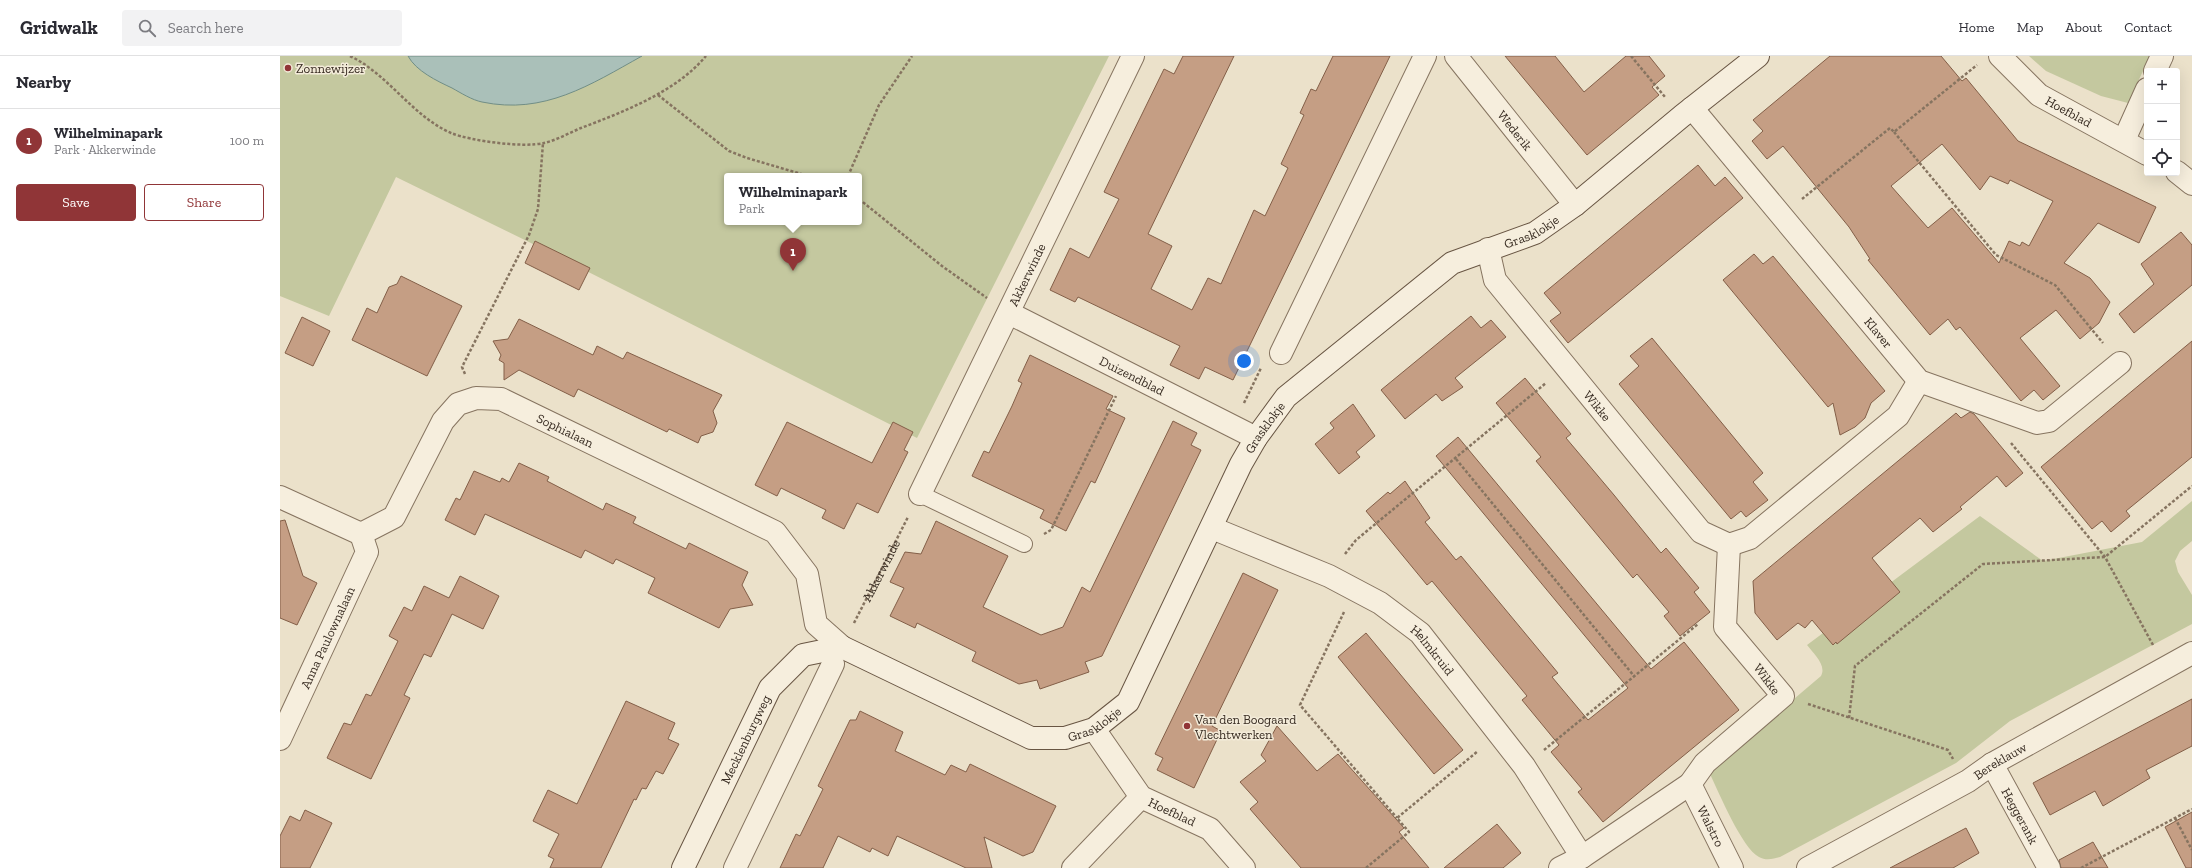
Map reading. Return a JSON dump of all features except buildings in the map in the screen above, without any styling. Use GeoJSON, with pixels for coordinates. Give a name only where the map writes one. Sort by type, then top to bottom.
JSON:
{"type":"FeatureCollection","features":[{"type":"Feature","properties":{"kind":"street","name":"Akkerwinde"},"geometry":{"type":"LineString","coordinates":[[920,494],[1133,56]]}},
{"type":"Feature","properties":{"kind":"street"},"geometry":{"type":"LineString","coordinates":[[1281,353],[1425,56]]}},
{"type":"Feature","properties":{"kind":"street","name":"Wederik"},"geometry":{"type":"LineString","coordinates":[[1456,56],[1575,205]]}},
{"type":"Feature","properties":{"kind":"street","name":"Grasklokje"},"geometry":{"type":"LineString","coordinates":[[837,656],[1031,738],[1065,738],[1094,729],[1128,702],[1212,528],[1241,464],[1256,438],[1286,398],[1452,263],[1535,233],[1575,205],[1687,112],[1758,56]]}},
{"type":"Feature","properties":{"kind":"street"},"geometry":{"type":"LineString","coordinates":[[2156,68],[2162,56]]}},
{"type":"Feature","properties":{"kind":"street","name":"Hoefblad"},"geometry":{"type":"LineString","coordinates":[[1991,58],[2039,95],[2144,152]]}},
{"type":"Feature","properties":{"kind":"street"},"geometry":{"type":"LineString","coordinates":[[2124,140],[2144,97]]}},
{"type":"Feature","properties":{"kind":"street","name":"Klaver"},"geometry":{"type":"LineString","coordinates":[[1687,112],[1782,216],[1919,381]]}},
{"type":"Feature","properties":{"kind":"street"},"geometry":{"type":"LineString","coordinates":[[2180,174],[2192,184]]}},
{"type":"Feature","properties":{"kind":"street","name":"Wikke"},"geometry":{"type":"LineString","coordinates":[[1488,249],[1495,280],[1565,367],[1701,532],[1729,545],[1725,627],[1783,696],[1705,763],[1690,784]]}},
{"type":"Feature","properties":{"kind":"street","name":"Duizendblad"},"geometry":{"type":"LineString","coordinates":[[1009,313],[1256,438]]}},
{"type":"Feature","properties":{"kind":"street"},"geometry":{"type":"LineString","coordinates":[[1729,545],[1750,538],[1898,416],[1919,381],[2036,423],[2049,421],[2120,363]]}},
{"type":"Feature","properties":{"kind":"street","name":"Sophialaan"},"geometry":{"type":"LineString","coordinates":[[361,534],[394,517],[443,421],[458,404],[476,398],[502,399],[775,532],[807,574],[816,624],[837,656]]}},
{"type":"Feature","properties":{"kind":"street"},"geometry":{"type":"LineString","coordinates":[[280,497],[361,534]]}},
{"type":"Feature","properties":{"kind":"street","name":"Helmkruid"},"geometry":{"type":"LineString","coordinates":[[1212,528],[1329,576],[1380,603],[1420,633],[1524,766],[1582,857]]}},
{"type":"Feature","properties":{"kind":"street","name":"Anna Paulownalaan"},"geometry":{"type":"LineString","coordinates":[[280,739],[367,552],[361,534]]}},
{"type":"Feature","properties":{"kind":"street","name":"Bereklauw"},"geometry":{"type":"LineString","coordinates":[[1808,868],[1968,781],[1992,764],[2192,653]]}},
{"type":"Feature","properties":{"kind":"street","name":"Mecklenburgweg"},"geometry":{"type":"LineString","coordinates":[[683,868],[770,688],[803,655],[837,656]]}},
{"type":"Feature","properties":{"kind":"street"},"geometry":{"type":"LineString","coordinates":[[735,868],[837,656]]}},
{"type":"Feature","properties":{"kind":"street","name":"Hoefblad"},"geometry":{"type":"LineString","coordinates":[[1094,729],[1141,797],[1210,829],[1244,868]]}},
{"type":"Feature","properties":{"kind":"street","name":"Heggerank"},"geometry":{"type":"LineString","coordinates":[[1992,764],[2049,868]]}},
{"type":"Feature","properties":{"kind":"street"},"geometry":{"type":"LineString","coordinates":[[1560,868],[1582,857],[1690,784]]}},
{"type":"Feature","properties":{"kind":"street","name":"Walstro"},"geometry":{"type":"LineString","coordinates":[[1690,784],[1732,868]]}},
{"type":"Feature","properties":{"kind":"street"},"geometry":{"type":"LineString","coordinates":[[1073,868],[1141,797]]}},
{"type":"Feature","properties":{"kind":"lane"},"geometry":{"type":"LineString","coordinates":[[920,494],[1024,544]]}},
{"type":"Feature","properties":{"kind":"path"},"geometry":{"type":"LineString","coordinates":[[350,56],[385,81],[422,114],[451,133],[502,144],[543,143],[601,121],[658,95],[706,56]]}},
{"type":"Feature","properties":{"kind":"path"},"geometry":{"type":"LineString","coordinates":[[849,173],[879,105],[912,56]]}},
{"type":"Feature","properties":{"kind":"path"},"geometry":{"type":"LineString","coordinates":[[1631,56],[1687,112]]}},
{"type":"Feature","properties":{"kind":"path"},"geometry":{"type":"LineString","coordinates":[[1894,132],[1991,58]]}},
{"type":"Feature","properties":{"kind":"path"},"geometry":{"type":"LineString","coordinates":[[658,95],[729,151],[798,173]]}},
{"type":"Feature","properties":{"kind":"path"},"geometry":{"type":"LineString","coordinates":[[1782,216],[1890,128],[1996,255],[2055,285],[2120,363]]}},
{"type":"Feature","properties":{"kind":"path"},"geometry":{"type":"LineString","coordinates":[[476,398],[462,367],[528,235],[538,209],[543,143]]}},
{"type":"Feature","properties":{"kind":"path"},"geometry":{"type":"LineString","coordinates":[[862,201],[942,266],[1009,313]]}},
{"type":"Feature","properties":{"kind":"path"},"geometry":{"type":"LineString","coordinates":[[1232,426],[1271,348],[1281,353]]}},
{"type":"Feature","properties":{"kind":"path"},"geometry":{"type":"LineString","coordinates":[[1329,576],[1356,540],[1456,459],[1565,367]]}},
{"type":"Feature","properties":{"kind":"path"},"geometry":{"type":"LineString","coordinates":[[1024,544],[1051,530],[1128,372]]}},
{"type":"Feature","properties":{"kind":"path"},"geometry":{"type":"LineString","coordinates":[[2007,438],[2105,557],[2166,668]]}},
{"type":"Feature","properties":{"kind":"path"},"geometry":{"type":"LineString","coordinates":[[1456,459],[1634,676]]}},
{"type":"Feature","properties":{"kind":"path"},"geometry":{"type":"LineString","coordinates":[[1849,718],[1855,666],[1983,564],[2105,557],[2192,486]]}},
{"type":"Feature","properties":{"kind":"path","name":"Akkerwinde"},"geometry":{"type":"LineString","coordinates":[[837,656],[920,494]]}},
{"type":"Feature","properties":{"kind":"path"},"geometry":{"type":"LineString","coordinates":[[1354,590],[1300,705],[1409,832],[1366,868]]}},
{"type":"Feature","properties":{"kind":"path"},"geometry":{"type":"LineString","coordinates":[[1524,766],[1727,601]]}},
{"type":"Feature","properties":{"kind":"path"},"geometry":{"type":"LineString","coordinates":[[1783,696],[1948,750],[1968,781]]}},
{"type":"Feature","properties":{"kind":"path"},"geometry":{"type":"LineString","coordinates":[[1398,818],[1499,733]]}},
{"type":"Feature","properties":{"kind":"path"},"geometry":{"type":"LineString","coordinates":[[2081,868],[2192,809]]}},
{"type":"Feature","properties":{"kind":"path"},"geometry":{"type":"LineString","coordinates":[[2175,818],[2192,850]]}},
{"type":"Feature","properties":{"kind":"green space"},"geometry":{"type":"Polygon","coordinates":[[[280,56],[1109,56],[917,438],[535,245],[396,177],[329,316],[280,296],[280,56]]]}},
{"type":"Feature","properties":{"kind":"green space"},"geometry":{"type":"Polygon","coordinates":[[[2029,56],[2150,56],[2128,103],[2101,96],[2046,71],[2029,56]]]}},
{"type":"Feature","properties":{"kind":"green space"},"geometry":{"type":"Polygon","coordinates":[[[2192,501],[2192,541],[2180,551],[2175,561],[2178,572],[2192,595],[2192,624],[2010,721],[1956,763],[1780,857],[1764,859],[1752,852],[1738,832],[1710,774],[1717,764],[1821,676],[1821,663],[1807,645],[1980,516],[2043,561],[2142,542],[2192,501]]]}},
{"type":"Feature","properties":{"kind":"water"},"geometry":{"type":"Polygon","coordinates":[[[408,56],[642,56],[585,87],[566,95],[546,101],[505,105],[474,100],[421,71],[408,56]]]}},
{"type":"Feature","properties":{"kind":"place","name":"Zonnewijzer"},"geometry":{"type":"Point","coordinates":[288,68]}},
{"type":"Feature","properties":{"kind":"place","name":"Wilhelminapark"},"geometry":{"type":"Point","coordinates":[793,271]}},
{"type":"Feature","properties":{"kind":"place","name":"Van den Boogaard Vlechtwerken"},"geometry":{"type":"Point","coordinates":[1187,726]}}]}
